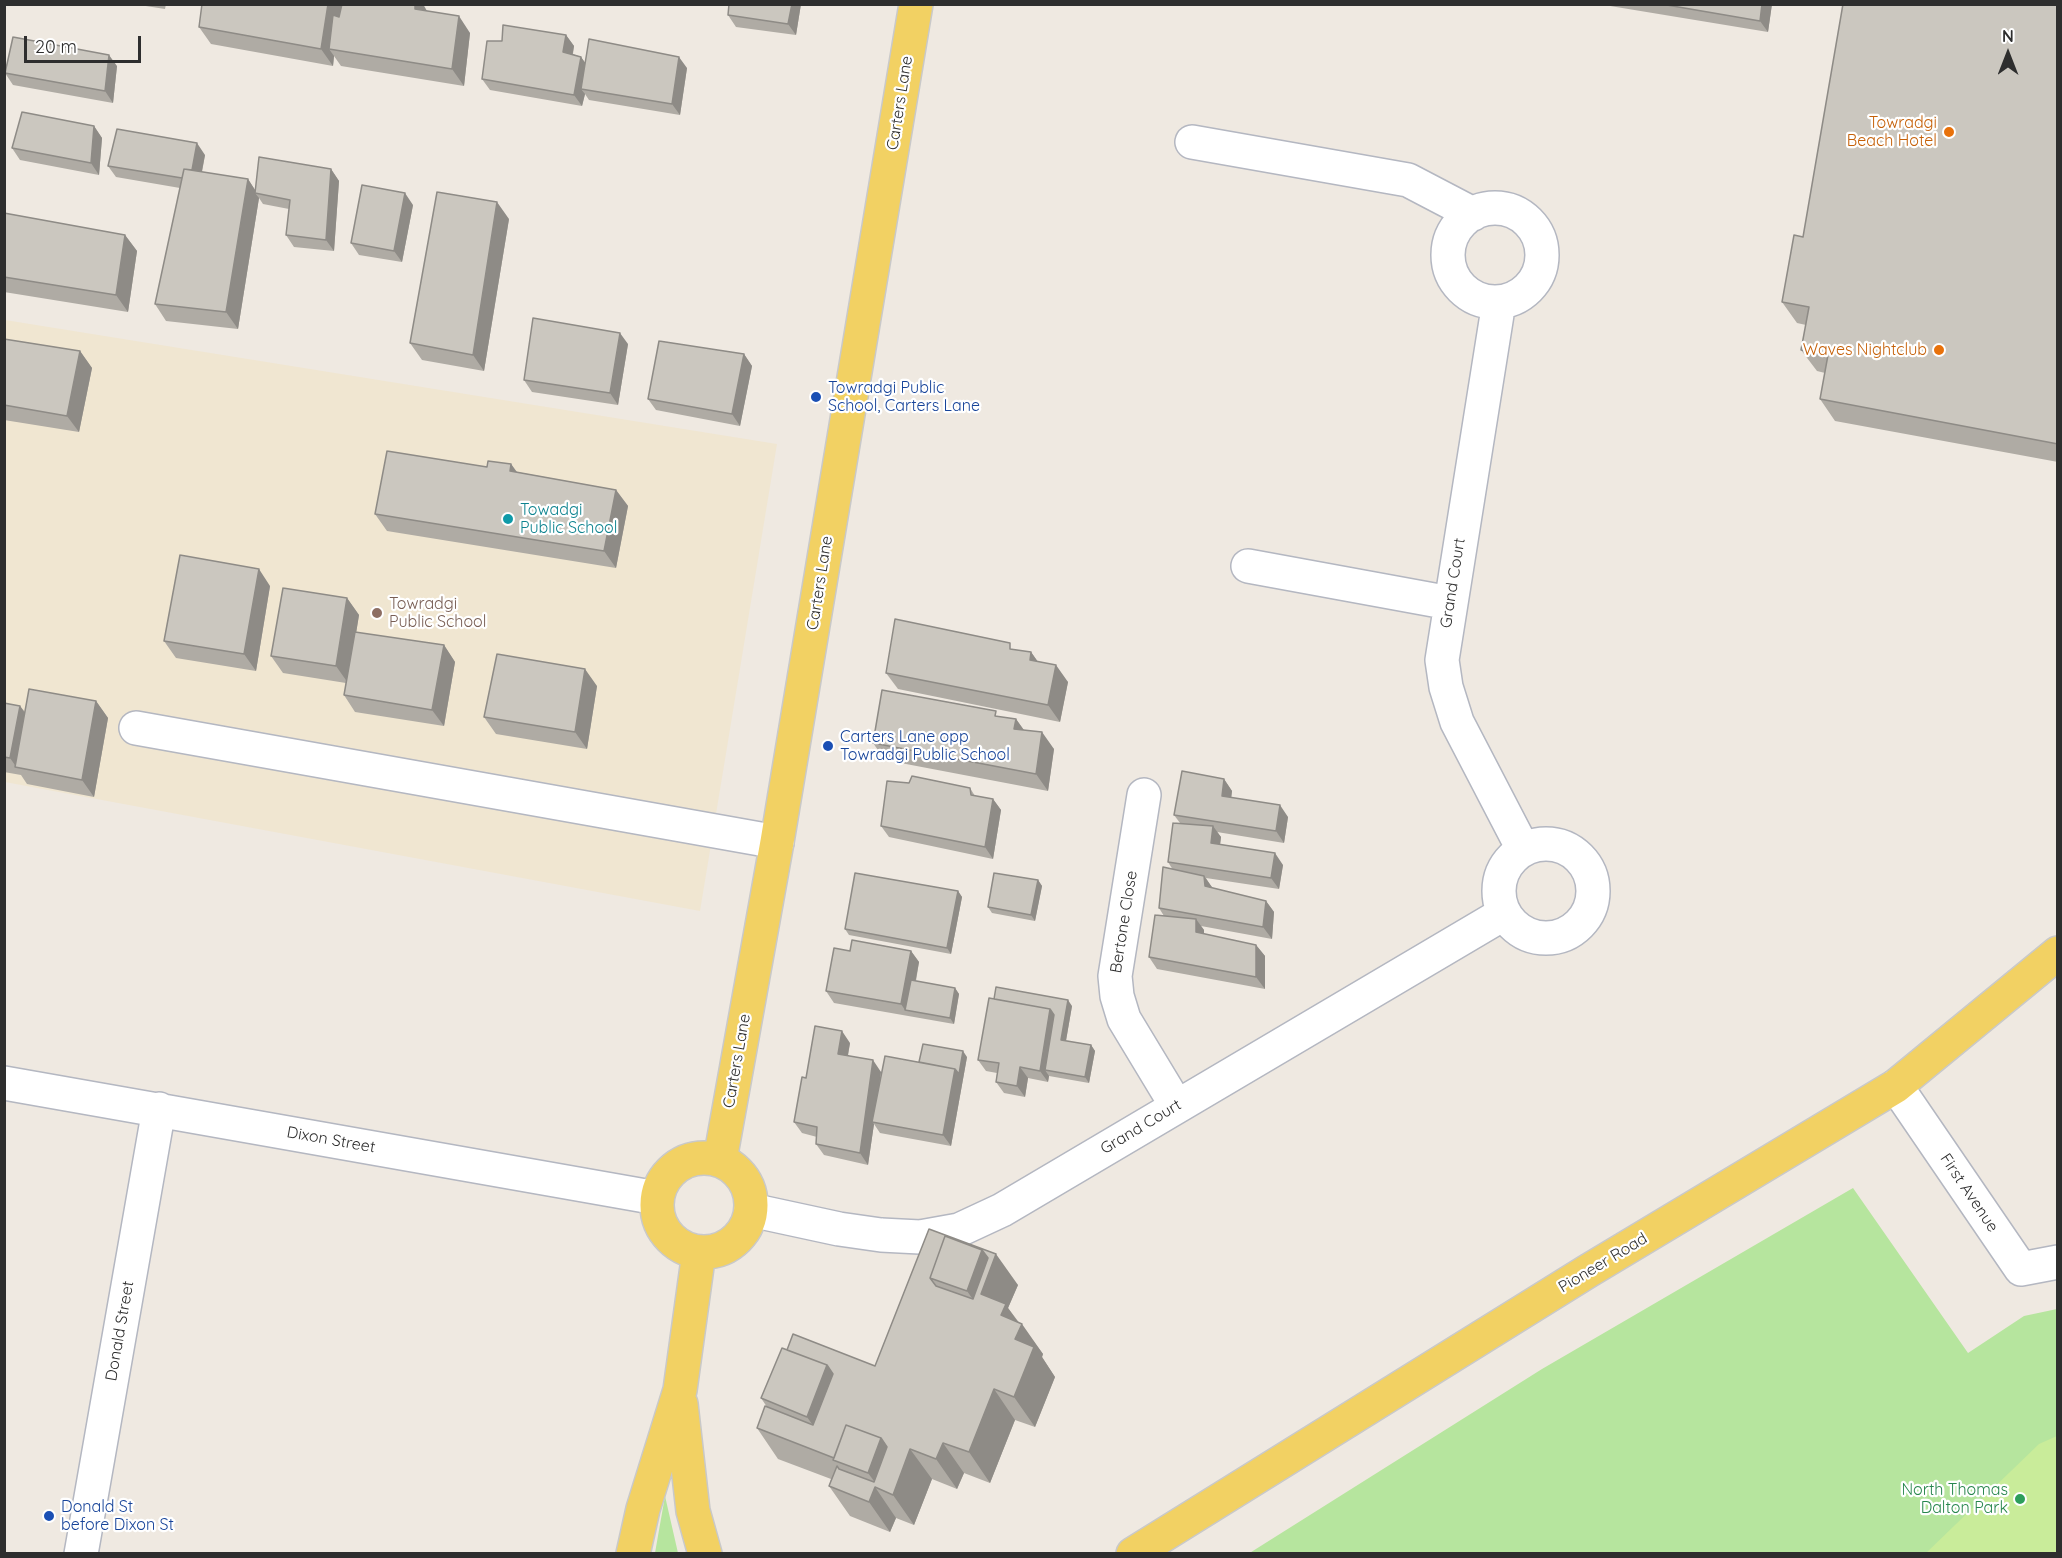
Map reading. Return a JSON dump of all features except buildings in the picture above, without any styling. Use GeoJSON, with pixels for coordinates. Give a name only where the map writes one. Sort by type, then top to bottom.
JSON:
{"type":"FeatureCollection","features":[{"type":"Feature","properties":{"kind":"main road","name":"Carters Lane"},"geometry":{"type":"LineString","coordinates":[[720,1160],[777,842],[916,4]]}},
{"type":"Feature","properties":{"kind":"main road","name":"Pioneer Road"},"geometry":{"type":"LineString","coordinates":[[1133,1554],[1588,1271],[1896,1086],[2058,953]]}},
{"type":"Feature","properties":{"kind":"main road"},"geometry":{"type":"LineString","coordinates":[[706,1157],[720,1160],[734,1168],[744,1179],[750,1194],[751,1210],[748,1224],[740,1237],[714,1251],[699,1251],[685,1248],[667,1233],[658,1213],[657,1198],[668,1174],[679,1165],[706,1157]]}},
{"type":"Feature","properties":{"kind":"main road"},"geometry":{"type":"LineString","coordinates":[[633,1554],[648,1489],[680,1390],[699,1251]]}},
{"type":"Feature","properties":{"kind":"main road"},"geometry":{"type":"LineString","coordinates":[[680,1390],[693,1511],[705,1554]]}},
{"type":"Feature","properties":{"kind":"street"},"geometry":{"type":"LineString","coordinates":[[1192,142],[1408,180],[1473,214]]}},
{"type":"Feature","properties":{"kind":"street"},"geometry":{"type":"LineString","coordinates":[[1487,209],[1502,209],[1516,214],[1529,223],[1537,235],[1542,249],[1541,265],[1536,279],[1513,299],[1499,302],[1482,301],[1468,294],[1457,283],[1449,269],[1448,253],[1451,237],[1460,224],[1473,214],[1487,209]]}},
{"type":"Feature","properties":{"kind":"street","name":"Grand Court"},"geometry":{"type":"LineString","coordinates":[[1499,302],[1442,660],[1446,687],[1457,722],[1523,849]]}},
{"type":"Feature","properties":{"kind":"street"},"geometry":{"type":"LineString","coordinates":[[1248,566],[1450,603]]}},
{"type":"Feature","properties":{"kind":"street"},"geometry":{"type":"LineString","coordinates":[[136,728],[777,842]]}},
{"type":"Feature","properties":{"kind":"street","name":"Bertone Close"},"geometry":{"type":"LineString","coordinates":[[1144,795],[1115,976],[1117,996],[1124,1019],[1176,1106]]}},
{"type":"Feature","properties":{"kind":"street"},"geometry":{"type":"LineString","coordinates":[[1538,844],[1555,845],[1570,850],[1582,860],[1590,874],[1594,889],[1592,905],[1579,925],[1559,937],[1543,939],[1527,935],[1514,927],[1503,914],[1499,900],[1500,878],[1511,858],[1523,849],[1538,844]]}},
{"type":"Feature","properties":{"kind":"street","name":"Grand Court"},"geometry":{"type":"LineString","coordinates":[[751,1210],[839,1229],[881,1235],[920,1237],[959,1230],[1002,1210],[1503,914]]}},
{"type":"Feature","properties":{"kind":"street","name":"Dixon Street"},"geometry":{"type":"LineString","coordinates":[[4,1083],[657,1198]]}},
{"type":"Feature","properties":{"kind":"street","name":"First Avenue"},"geometry":{"type":"LineString","coordinates":[[1896,1086],[2021,1269],[2058,1262]]}},
{"type":"Feature","properties":{"kind":"street","name":"Donald Street"},"geometry":{"type":"LineString","coordinates":[[81,1554],[159,1109]]}},
{"type":"Feature","properties":{"kind":"shaded area","name":"Towradgi Public School"},"geometry":{"type":"Polygon","coordinates":[[[5,320],[777,444],[700,911],[5,782],[5,320]]]}},
{"type":"Feature","properties":{"kind":"green space"},"geometry":{"type":"Polygon","coordinates":[[[1853,1188],[1968,1353],[2024,1316],[2057,1309],[2057,1553],[1248,1554],[1542,1369],[1853,1188]]]}},
{"type":"Feature","properties":{"kind":"green space","name":"North Thomas Dalton Park"},"geometry":{"type":"Polygon","coordinates":[[[2057,1436],[2057,1553],[1926,1553],[2039,1444],[2057,1436]]]}},
{"type":"Feature","properties":{"kind":"green space"},"geometry":{"type":"Polygon","coordinates":[[[665,1496],[678,1553],[655,1553],[665,1496]]]}},
{"type":"Feature","properties":{"kind":"place","name":"Towradgi Beach Hotel"},"geometry":{"type":"Point","coordinates":[1949,132]}},
{"type":"Feature","properties":{"kind":"place","name":"Waves Nightclub"},"geometry":{"type":"Point","coordinates":[1939,350]}},
{"type":"Feature","properties":{"kind":"place","name":"Towradgi Public School, Carters Lane"},"geometry":{"type":"Point","coordinates":[816,397]}},
{"type":"Feature","properties":{"kind":"place","name":"Towadgi Public School"},"geometry":{"type":"Point","coordinates":[508,519]}},
{"type":"Feature","properties":{"kind":"place","name":"Towradgi Public School"},"geometry":{"type":"Point","coordinates":[377,613]}},
{"type":"Feature","properties":{"kind":"place","name":"Carters Lane opp Towradgi Public School"},"geometry":{"type":"Point","coordinates":[828,746]}},
{"type":"Feature","properties":{"kind":"place","name":"North Thomas Dalton Park"},"geometry":{"type":"Point","coordinates":[2020,1499]}},
{"type":"Feature","properties":{"kind":"place","name":"Donald St before Dixon St"},"geometry":{"type":"Point","coordinates":[49,1516]}}]}
